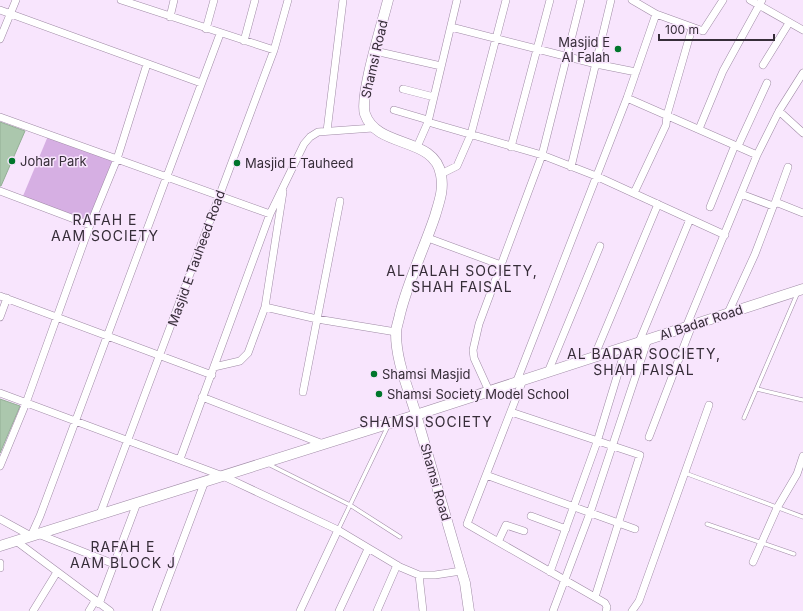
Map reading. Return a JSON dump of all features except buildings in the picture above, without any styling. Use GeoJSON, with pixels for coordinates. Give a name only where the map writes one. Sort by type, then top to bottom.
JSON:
{"type":"FeatureCollection","features":[{"type":"Feature","properties":{"kind":"street"},"geometry":{"type":"LineString","coordinates":[[0,39],[16,0]]}},
{"type":"Feature","properties":{"kind":"street"},"geometry":{"type":"LineString","coordinates":[[121,0],[131,2],[220,34],[274,50]]}},
{"type":"Feature","properties":{"kind":"street"},"geometry":{"type":"LineString","coordinates":[[170,17],[174,0]]}},
{"type":"Feature","properties":{"kind":"street"},"geometry":{"type":"LineString","coordinates":[[206,29],[214,0]]}},
{"type":"Feature","properties":{"kind":"street"},"geometry":{"type":"LineString","coordinates":[[244,41],[255,0]]}},
{"type":"Feature","properties":{"kind":"street","name":"Masjid E Tauheed Road"},"geometry":{"type":"LineString","coordinates":[[100,514],[218,195],[274,50],[288,0]]}},
{"type":"Feature","properties":{"kind":"street"},"geometry":{"type":"LineString","coordinates":[[327,132],[343,0]]}},
{"type":"Feature","properties":{"kind":"street","name":"Shamsi Road"},"geometry":{"type":"LineString","coordinates":[[388,0],[363,96],[364,113],[373,128],[392,139],[417,147],[435,159],[441,174],[442,193],[428,238],[403,301],[396,332],[402,375],[416,415],[461,571],[469,611]]}},
{"type":"Feature","properties":{"kind":"street"},"geometry":{"type":"LineString","coordinates":[[417,147],[428,121],[457,0]]}},
{"type":"Feature","properties":{"kind":"street"},"geometry":{"type":"LineString","coordinates":[[441,174],[457,166],[471,134],[506,0]]}},
{"type":"Feature","properties":{"kind":"street"},"geometry":{"type":"LineString","coordinates":[[511,147],[550,0]]}},
{"type":"Feature","properties":{"kind":"street"},"geometry":{"type":"LineString","coordinates":[[489,391],[474,358],[473,350],[479,324],[542,155],[581,0]]}},
{"type":"Feature","properties":{"kind":"street"},"geometry":{"type":"LineString","coordinates":[[571,167],[611,0]]}},
{"type":"Feature","properties":{"kind":"street"},"geometry":{"type":"LineString","coordinates":[[632,0],[656,14],[703,31],[723,0]]}},
{"type":"Feature","properties":{"kind":"street"},"geometry":{"type":"LineString","coordinates":[[750,0],[760,3],[789,23],[803,30]]}},
{"type":"Feature","properties":{"kind":"street"},"geometry":{"type":"LineString","coordinates":[[700,129],[723,71],[760,3]]}},
{"type":"Feature","properties":{"kind":"street"},"geometry":{"type":"LineString","coordinates":[[0,10],[201,83]]}},
{"type":"Feature","properties":{"kind":"street"},"geometry":{"type":"LineString","coordinates":[[606,611],[607,605],[595,597],[467,524],[511,412],[519,381],[627,98],[656,14]]}},
{"type":"Feature","properties":{"kind":"street"},"geometry":{"type":"LineString","coordinates":[[763,65],[789,23]]}},
{"type":"Feature","properties":{"kind":"street"},"geometry":{"type":"LineString","coordinates":[[451,27],[537,50],[636,72]]}},
{"type":"Feature","properties":{"kind":"street"},"geometry":{"type":"LineString","coordinates":[[634,193],[666,125],[666,115],[692,28]]}},
{"type":"Feature","properties":{"kind":"street"},"geometry":{"type":"LineString","coordinates":[[34,535],[220,34]]}},
{"type":"Feature","properties":{"kind":"street"},"geometry":{"type":"LineString","coordinates":[[375,51],[441,66]]}},
{"type":"Feature","properties":{"kind":"street"},"geometry":{"type":"LineString","coordinates":[[0,466],[26,403],[90,225],[117,159],[147,64]]}},
{"type":"Feature","properties":{"kind":"street"},"geometry":{"type":"LineString","coordinates":[[649,437],[689,326],[757,155],[779,111],[803,73]]}},
{"type":"Feature","properties":{"kind":"street"},"geometry":{"type":"LineString","coordinates":[[710,207],[736,146],[767,83]]}},
{"type":"Feature","properties":{"kind":"street"},"geometry":{"type":"LineString","coordinates":[[403,89],[434,97]]}},
{"type":"Feature","properties":{"kind":"street"},"geometry":{"type":"LineString","coordinates":[[627,98],[757,155]]}},
{"type":"Feature","properties":{"kind":"street"},"geometry":{"type":"LineString","coordinates":[[394,110],[511,147],[542,155],[596,176],[725,235]]}},
{"type":"Feature","properties":{"kind":"street"},"geometry":{"type":"LineString","coordinates":[[779,111],[803,133]]}},
{"type":"Feature","properties":{"kind":"street"},"geometry":{"type":"LineString","coordinates":[[0,117],[270,214]]}},
{"type":"Feature","properties":{"kind":"street"},"geometry":{"type":"LineString","coordinates":[[180,459],[270,214],[304,144],[310,137],[318,132],[373,128]]}},
{"type":"Feature","properties":{"kind":"street"},"geometry":{"type":"LineString","coordinates":[[728,313],[756,254],[788,167]]}},
{"type":"Feature","properties":{"kind":"street"},"geometry":{"type":"LineString","coordinates":[[214,367],[244,358],[248,353],[265,307],[285,184]]}},
{"type":"Feature","properties":{"kind":"street"},"geometry":{"type":"LineString","coordinates":[[0,191],[90,225]]}},
{"type":"Feature","properties":{"kind":"street"},"geometry":{"type":"LineString","coordinates":[[741,194],[774,204],[778,203],[803,213]]}},
{"type":"Feature","properties":{"kind":"street"},"geometry":{"type":"LineString","coordinates":[[303,392],[340,201]]}},
{"type":"Feature","properties":{"kind":"street"},"geometry":{"type":"LineString","coordinates":[[594,357],[658,204]]}},
{"type":"Feature","properties":{"kind":"street"},"geometry":{"type":"LineString","coordinates":[[553,611],[613,447],[644,341],[690,219]]}},
{"type":"Feature","properties":{"kind":"street"},"geometry":{"type":"LineString","coordinates":[[428,238],[501,265]]}},
{"type":"Feature","properties":{"kind":"street"},"geometry":{"type":"LineString","coordinates":[[548,372],[600,246]]}},
{"type":"Feature","properties":{"kind":"street","name":"Al Badar Road"},"geometry":{"type":"LineString","coordinates":[[0,546],[389,424],[801,289]]}},
{"type":"Feature","properties":{"kind":"street"},"geometry":{"type":"LineString","coordinates":[[0,317],[4,297],[212,375]]}},
{"type":"Feature","properties":{"kind":"street"},"geometry":{"type":"LineString","coordinates":[[265,307],[396,332]]}},
{"type":"Feature","properties":{"kind":"street"},"geometry":{"type":"LineString","coordinates":[[550,572],[597,442],[626,347]]}},
{"type":"Feature","properties":{"kind":"street"},"geometry":{"type":"LineString","coordinates":[[0,393],[76,420],[223,476],[338,530],[397,566],[419,575],[435,575],[461,571]]}},
{"type":"Feature","properties":{"kind":"street"},"geometry":{"type":"LineString","coordinates":[[202,397],[323,444]]}},
{"type":"Feature","properties":{"kind":"street"},"geometry":{"type":"LineString","coordinates":[[632,611],[639,601],[709,405]]}},
{"type":"Feature","properties":{"kind":"street"},"geometry":{"type":"LineString","coordinates":[[511,412],[640,457],[595,597]]}},
{"type":"Feature","properties":{"kind":"street"},"geometry":{"type":"LineString","coordinates":[[753,562],[777,508],[797,474],[803,456]]}},
{"type":"Feature","properties":{"kind":"street"},"geometry":{"type":"LineString","coordinates":[[486,475],[635,529]]}},
{"type":"Feature","properties":{"kind":"street"},"geometry":{"type":"LineString","coordinates":[[156,611],[205,481]]}},
{"type":"Feature","properties":{"kind":"street"},"geometry":{"type":"LineString","coordinates":[[89,611],[97,602],[114,564],[137,503]]}},
{"type":"Feature","properties":{"kind":"street"},"geometry":{"type":"LineString","coordinates":[[531,516],[566,529]]}},
{"type":"Feature","properties":{"kind":"street"},"geometry":{"type":"LineString","coordinates":[[0,519],[34,535],[114,564]]}},
{"type":"Feature","properties":{"kind":"street"},"geometry":{"type":"LineString","coordinates":[[498,542],[506,525],[524,531]]}},
{"type":"Feature","properties":{"kind":"street"},"geometry":{"type":"LineString","coordinates":[[300,611],[338,530]]}},
{"type":"Feature","properties":{"kind":"street"},"geometry":{"type":"LineString","coordinates":[[16,541],[110,611]]}},
{"type":"Feature","properties":{"kind":"street"},"geometry":{"type":"LineString","coordinates":[[339,611],[368,549]]}},
{"type":"Feature","properties":{"kind":"street"},"geometry":{"type":"LineString","coordinates":[[0,563],[0,568]]}},
{"type":"Feature","properties":{"kind":"street"},"geometry":{"type":"LineString","coordinates":[[377,611],[397,566]]}},
{"type":"Feature","properties":{"kind":"street"},"geometry":{"type":"LineString","coordinates":[[33,611],[57,572]]}},
{"type":"Feature","properties":{"kind":"street"},"geometry":{"type":"LineString","coordinates":[[419,575],[423,611]]}},
{"type":"Feature","properties":{"kind":"lane"},"geometry":{"type":"LineString","coordinates":[[744,418],[801,289]]}},
{"type":"Feature","properties":{"kind":"lane"},"geometry":{"type":"LineString","coordinates":[[757,389],[803,400]]}},
{"type":"Feature","properties":{"kind":"lane"},"geometry":{"type":"LineString","coordinates":[[338,530],[389,424]]}},
{"type":"Feature","properties":{"kind":"lane"},"geometry":{"type":"LineString","coordinates":[[265,463],[350,505],[400,537]]}},
{"type":"Feature","properties":{"kind":"lane"},"geometry":{"type":"LineString","coordinates":[[684,473],[803,517]]}},
{"type":"Feature","properties":{"kind":"lane"},"geometry":{"type":"LineString","coordinates":[[707,524],[794,554]]}},
{"type":"Feature","properties":{"kind":"shaded area"},"geometry":{"type":"Polygon","coordinates":[[[48,136],[113,159],[88,223],[23,196],[48,136]]]}},
{"type":"Feature","properties":{"kind":"place","name":"Masjid E Al Falah"},"geometry":{"type":"Point","coordinates":[618,49]}},
{"type":"Feature","properties":{"kind":"place","name":"Johar Park"},"geometry":{"type":"Point","coordinates":[12,161]}},
{"type":"Feature","properties":{"kind":"place","name":"Masjid E Tauheed"},"geometry":{"type":"Point","coordinates":[237,163]}},
{"type":"Feature","properties":{"kind":"place","name":"Shamsi Masjid"},"geometry":{"type":"Point","coordinates":[374,374]}},
{"type":"Feature","properties":{"kind":"place","name":"Shamsi Society Model School"},"geometry":{"type":"Point","coordinates":[379,394]}},
{"type":"Feature","properties":{"kind":"district","name":"RAFAH E AAM SOCIETY"},"geometry":{"type":"Point","coordinates":[105,228]}},
{"type":"Feature","properties":{"kind":"district","name":"AL FALAH SOCIETY, SHAH FAISAL"},"geometry":{"type":"Point","coordinates":[462,280]}},
{"type":"Feature","properties":{"kind":"district","name":"AL BADAR SOCIETY, SHAH FAISAL"},"geometry":{"type":"Point","coordinates":[644,362]}},
{"type":"Feature","properties":{"kind":"district","name":"SHAMSI SOCIETY"},"geometry":{"type":"Point","coordinates":[426,422]}},
{"type":"Feature","properties":{"kind":"district","name":"RAFAH E AAM BLOCK J"},"geometry":{"type":"Point","coordinates":[123,556]}}]}
